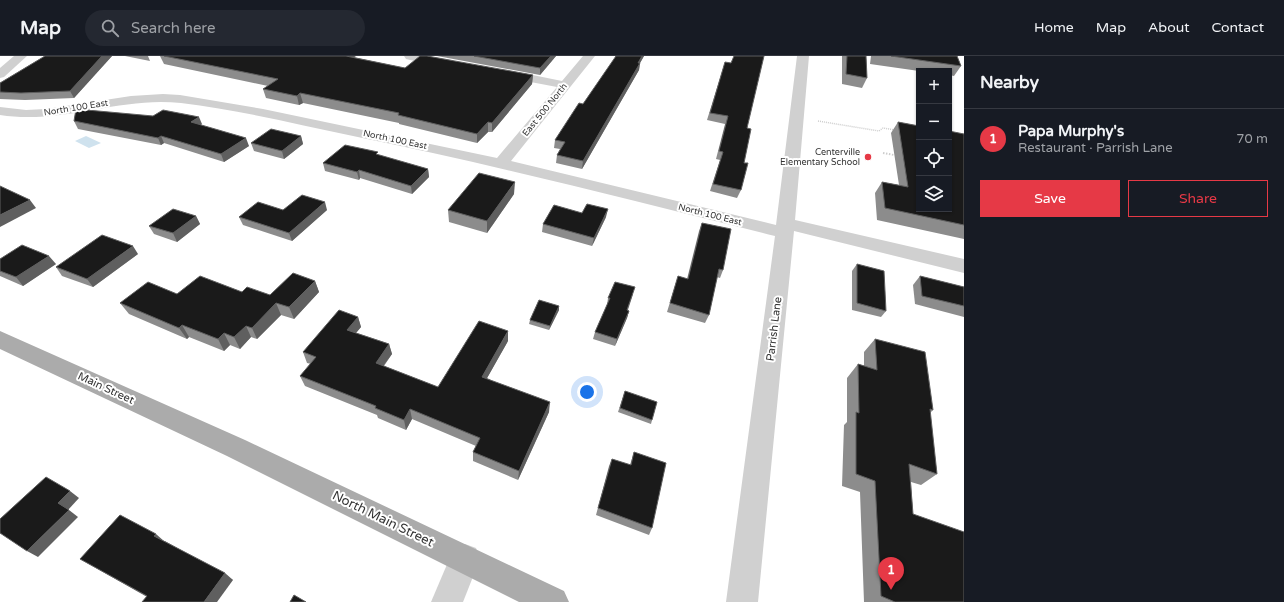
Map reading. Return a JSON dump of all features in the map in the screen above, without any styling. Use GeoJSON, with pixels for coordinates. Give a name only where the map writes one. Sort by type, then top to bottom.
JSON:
{"type":"FeatureCollection","features":[{"type":"Feature","properties":{"kind":"main road","name":"Main Street"},"geometry":{"type":"LineString","coordinates":[[0,339],[212,437]]}},
{"type":"Feature","properties":{"kind":"main road","name":"North Main Street"},"geometry":{"type":"LineString","coordinates":[[212,437],[553,602]]}},
{"type":"Feature","properties":{"kind":"street"},"geometry":{"type":"LineString","coordinates":[[0,74],[21,56]]}},
{"type":"Feature","properties":{"kind":"street"},"geometry":{"type":"LineString","coordinates":[[410,56],[457,65]]}},
{"type":"Feature","properties":{"kind":"street","name":"East 500 North"},"geometry":{"type":"LineString","coordinates":[[501,164],[589,56]]}},
{"type":"Feature","properties":{"kind":"street","name":"Parrish Lane"},"geometry":{"type":"LineString","coordinates":[[742,602],[785,228],[803,56]]}},
{"type":"Feature","properties":{"kind":"street"},"geometry":{"type":"LineString","coordinates":[[488,70],[565,85]]}},
{"type":"Feature","properties":{"kind":"street","name":"North 100 East"},"geometry":{"type":"LineString","coordinates":[[0,111],[19,114],[51,114],[122,100],[149,98],[178,99],[224,105],[414,143],[785,228],[964,266]]}},
{"type":"Feature","properties":{"kind":"street"},"geometry":{"type":"LineString","coordinates":[[447,602],[465,559]]}},
{"type":"Feature","properties":{"kind":"path"},"geometry":{"type":"LineString","coordinates":[[818,121],[879,132],[883,128],[897,130]]}},
{"type":"Feature","properties":{"kind":"path"},"geometry":{"type":"LineString","coordinates":[[883,153],[894,155]]}},
{"type":"Feature","properties":{"kind":"water"},"geometry":{"type":"Polygon","coordinates":[[[86,136],[101,143],[89,148],[75,141],[86,136]]]}},
{"type":"Feature","properties":{"kind":"building"},"geometry":{"type":"Polygon","coordinates":[[[45,56],[102,56],[70,91],[21,93],[0,92],[0,83],[45,56]]]}},
{"type":"Feature","properties":{"kind":"building"},"geometry":{"type":"Polygon","coordinates":[[[164,56],[346,56],[405,68],[420,56],[427,56],[533,75],[492,123],[488,122],[477,134],[398,115],[399,113],[300,93],[297,96],[263,89],[278,79],[164,56]]]}},
{"type":"Feature","properties":{"kind":"building"},"geometry":{"type":"Polygon","coordinates":[[[474,56],[551,56],[540,68],[474,56]]]}},
{"type":"Feature","properties":{"kind":"building"},"geometry":{"type":"Polygon","coordinates":[[[616,56],[642,56],[638,63],[640,63],[583,161],[557,155],[565,142],[555,140],[579,103],[583,104],[616,56]]]}},
{"type":"Feature","properties":{"kind":"building"},"geometry":{"type":"Polygon","coordinates":[[[734,56],[764,56],[747,128],[751,129],[744,163],[748,163],[741,190],[713,184],[723,152],[719,151],[728,116],[710,113],[725,62],[731,63],[734,56]]]}},
{"type":"Feature","properties":{"kind":"building"},"geometry":{"type":"Polygon","coordinates":[[[847,56],[866,56],[867,78],[846,74],[847,56]]]}},
{"type":"Feature","properties":{"kind":"building"},"geometry":{"type":"Polygon","coordinates":[[[891,56],[957,56],[961,66],[891,56]]]}},
{"type":"Feature","properties":{"kind":"building"},"geometry":{"type":"Polygon","coordinates":[[[76,109],[153,116],[163,110],[199,117],[191,122],[246,138],[221,154],[161,136],[158,138],[74,121],[76,109]]]}},
{"type":"Feature","properties":{"kind":"building"},"geometry":{"type":"Polygon","coordinates":[[[898,122],[916,125],[916,212],[952,212],[952,132],[964,134],[964,225],[885,208],[882,182],[908,187],[898,122]]]}},
{"type":"Feature","properties":{"kind":"building"},"geometry":{"type":"Polygon","coordinates":[[[271,129],[301,136],[282,151],[251,143],[271,129]]]}},
{"type":"Feature","properties":{"kind":"building"},"geometry":{"type":"Polygon","coordinates":[[[345,145],[378,152],[376,154],[428,169],[411,186],[359,170],[357,172],[323,163],[345,145]]]}},
{"type":"Feature","properties":{"kind":"building"},"geometry":{"type":"Polygon","coordinates":[[[479,173],[515,182],[487,221],[448,210],[479,173]]]}},
{"type":"Feature","properties":{"kind":"building"},"geometry":{"type":"Polygon","coordinates":[[[0,186],[30,200],[0,215],[0,186]]]}},
{"type":"Feature","properties":{"kind":"building"},"geometry":{"type":"Polygon","coordinates":[[[302,195],[325,202],[289,233],[239,217],[258,202],[283,210],[302,195]]]}},
{"type":"Feature","properties":{"kind":"building"},"geometry":{"type":"Polygon","coordinates":[[[587,204],[608,209],[594,238],[543,224],[554,205],[582,213],[587,204]]]}},
{"type":"Feature","properties":{"kind":"building"},"geometry":{"type":"Polygon","coordinates":[[[173,209],[196,216],[173,233],[149,226],[173,209]]]}},
{"type":"Feature","properties":{"kind":"building"},"geometry":{"type":"Polygon","coordinates":[[[702,223],[731,229],[723,270],[719,269],[709,315],[670,303],[678,276],[688,279],[702,223]]]}},
{"type":"Feature","properties":{"kind":"building"},"geometry":{"type":"Polygon","coordinates":[[[102,235],[133,246],[87,279],[56,267],[102,235]]]}},
{"type":"Feature","properties":{"kind":"building"},"geometry":{"type":"Polygon","coordinates":[[[22,245],[49,256],[16,277],[0,271],[0,259],[22,245]]]}},
{"type":"Feature","properties":{"kind":"building"},"geometry":{"type":"Polygon","coordinates":[[[857,264],[884,271],[886,311],[857,303],[857,264]]]}},
{"type":"Feature","properties":{"kind":"building"},"geometry":{"type":"Polygon","coordinates":[[[293,273],[315,281],[289,307],[276,303],[252,328],[246,326],[234,337],[224,333],[218,339],[182,325],[179,328],[120,303],[148,282],[177,294],[200,276],[242,292],[247,287],[270,295],[293,273]]]}},
{"type":"Feature","properties":{"kind":"building"},"geometry":{"type":"Polygon","coordinates":[[[920,276],[964,287],[964,306],[922,296],[920,276]]]}},
{"type":"Feature","properties":{"kind":"building"},"geometry":{"type":"Polygon","coordinates":[[[615,282],[635,287],[627,310],[629,311],[617,339],[595,332],[610,298],[608,298],[615,282]]]}},
{"type":"Feature","properties":{"kind":"building"},"geometry":{"type":"Polygon","coordinates":[[[539,300],[559,306],[550,326],[530,320],[539,300]]]}},
{"type":"Feature","properties":{"kind":"building"},"geometry":{"type":"Polygon","coordinates":[[[339,310],[358,317],[347,330],[389,344],[376,363],[438,387],[479,321],[508,331],[482,377],[550,402],[519,471],[473,452],[480,438],[410,409],[404,420],[375,408],[376,406],[300,376],[316,357],[303,352],[339,310]]]}},
{"type":"Feature","properties":{"kind":"building"},"geometry":{"type":"Polygon","coordinates":[[[875,339],[925,352],[933,410],[930,409],[937,474],[909,464],[913,514],[964,532],[964,602],[895,602],[881,596],[875,481],[856,474],[856,412],[859,413],[858,364],[877,370],[875,339]]]}},
{"type":"Feature","properties":{"kind":"building"},"geometry":{"type":"Polygon","coordinates":[[[625,391],[657,402],[652,420],[620,408],[625,391]]]}},
{"type":"Feature","properties":{"kind":"building"},"geometry":{"type":"Polygon","coordinates":[[[634,452],[666,463],[652,528],[598,508],[612,459],[631,465],[634,452]]]}},
{"type":"Feature","properties":{"kind":"building"},"geometry":{"type":"Polygon","coordinates":[[[46,477],[70,491],[58,503],[69,510],[27,551],[0,533],[0,519],[46,477]]]}},
{"type":"Feature","properties":{"kind":"building"},"geometry":{"type":"Polygon","coordinates":[[[120,515],[156,534],[154,536],[225,573],[204,602],[142,602],[147,596],[80,559],[120,515]]]}},
{"type":"Feature","properties":{"kind":"building"},"geometry":{"type":"Polygon","coordinates":[[[294,595],[306,602],[290,602],[294,595]]]}},
{"type":"Feature","properties":{"kind":"place","name":"Centerville Elementary School"},"geometry":{"type":"Point","coordinates":[868,157]}},
{"type":"Feature","properties":{"kind":"place","name":"Papa Murphy's"},"geometry":{"type":"Point","coordinates":[891,590]}}]}
